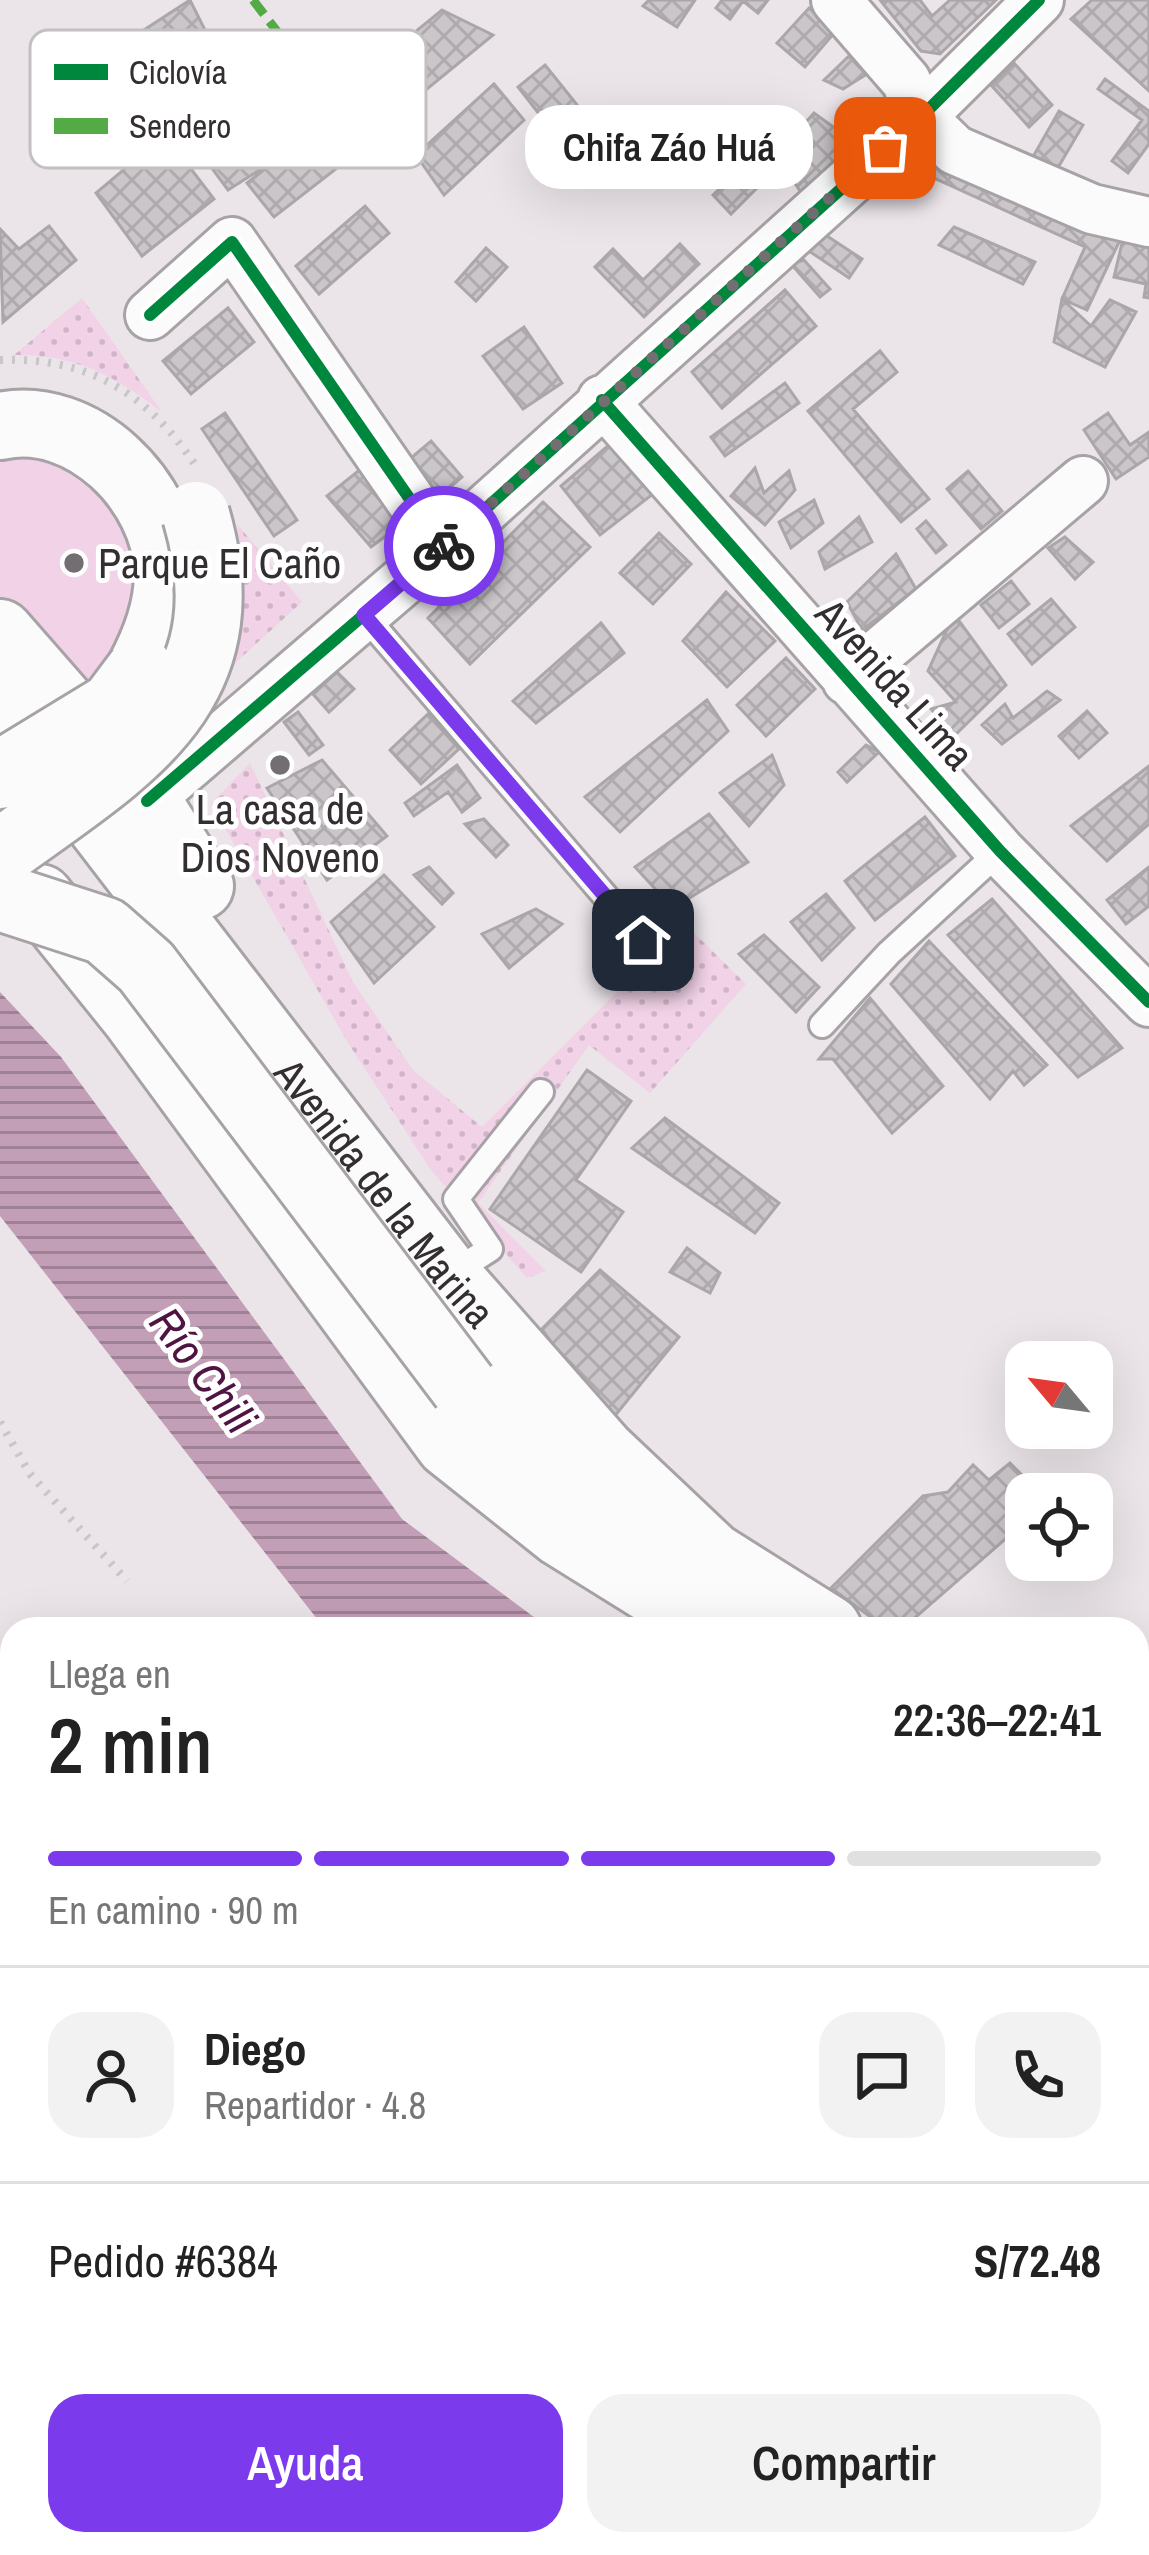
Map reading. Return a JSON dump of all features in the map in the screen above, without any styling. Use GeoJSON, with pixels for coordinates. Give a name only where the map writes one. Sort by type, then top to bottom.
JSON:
{"type":"FeatureCollection","features":[{"type":"Feature","properties":{"kind":"main road"},"geometry":{"type":"LineString","coordinates":[[0,380],[54,384],[81,392],[127,419],[146,437],[181,478],[196,515],[207,552],[209,596],[208,630],[188,691],[166,724],[142,750],[0,851],[134,1015],[449,1444],[561,1533],[697,1617]]}},
{"type":"Feature","properties":{"kind":"main road"},"geometry":{"type":"LineString","coordinates":[[0,426],[26,420],[50,424],[108,456],[135,486],[161,529],[168,571],[155,640],[113,706],[0,776]]}},
{"type":"Feature","properties":{"kind":"main road"},"geometry":{"type":"LineString","coordinates":[[0,633],[147,801],[431,1253]]}},
{"type":"Feature","properties":{"kind":"main road","name":"Avenida de la Marina"},"geometry":{"type":"LineString","coordinates":[[0,694],[431,1253],[603,1453],[712,1556],[810,1617]]}},
{"type":"Feature","properties":{"kind":"main road"},"geometry":{"type":"LineString","coordinates":[[0,897],[105,931],[146,967],[464,1387],[517,1450],[722,1617]]}},
{"type":"Feature","properties":{"kind":"street"},"geometry":{"type":"LineString","coordinates":[[836,0],[906,81],[921,117],[956,150],[1092,208],[1149,222]]}},
{"type":"Feature","properties":{"kind":"street"},"geometry":{"type":"LineString","coordinates":[[147,801],[443,547],[921,117],[1040,0]]}},
{"type":"Feature","properties":{"kind":"street"},"geometry":{"type":"LineString","coordinates":[[150,315],[232,242],[443,547]]}},
{"type":"Feature","properties":{"kind":"street","name":"Avenida Lima"},"geometry":{"type":"LineString","coordinates":[[602,400],[1000,851],[1149,1002]]}},
{"type":"Feature","properties":{"kind":"street"},"geometry":{"type":"LineString","coordinates":[[847,680],[1083,481]]}},
{"type":"Feature","properties":{"kind":"lane"},"geometry":{"type":"LineString","coordinates":[[364,615],[643,940]]}},
{"type":"Feature","properties":{"kind":"lane"},"geometry":{"type":"LineString","coordinates":[[822,1024],[1000,851]]}},
{"type":"Feature","properties":{"kind":"lane"},"geometry":{"type":"LineString","coordinates":[[431,1253],[490,1249],[456,1199],[541,1092]]}},
{"type":"Feature","properties":{"kind":"path"},"geometry":{"type":"LineString","coordinates":[[0,1422],[30,1474],[127,1581]]}},
{"type":"Feature","properties":{"kind":"shaded area"},"geometry":{"type":"Polygon","coordinates":[[[82,298],[162,412],[128,388],[75,363],[14,355],[82,298]]]}},
{"type":"Feature","properties":{"kind":"shaded area","name":"Parque El Caño"},"geometry":{"type":"Polygon","coordinates":[[[0,443],[102,473],[149,595],[89,697],[0,604],[0,443]]]}},
{"type":"Feature","properties":{"kind":"shaded area"},"geometry":{"type":"Polygon","coordinates":[[[237,524],[302,602],[234,664],[242,560],[237,524]]]}},
{"type":"Feature","properties":{"kind":"shaded area"},"geometry":{"type":"Polygon","coordinates":[[[250,763],[353,982],[413,1070],[482,1127],[685,924],[746,984],[650,1093],[589,1045],[478,1203],[546,1271],[527,1278],[431,1170],[348,1043],[211,804],[250,763]]]}},
{"type":"Feature","properties":{"kind":"water","name":"Río Chili"},"geometry":{"type":"Polygon","coordinates":[[[0,992],[61,1057],[402,1519],[534,1617],[316,1617],[0,1216],[0,992]]]}},
{"type":"Feature","properties":{"kind":"building"},"geometry":{"type":"Polygon","coordinates":[[[190,0],[205,30],[144,30],[190,0]]]}},
{"type":"Feature","properties":{"kind":"building"},"geometry":{"type":"Polygon","coordinates":[[[649,0],[695,0],[677,27],[643,6],[649,0]]]}},
{"type":"Feature","properties":{"kind":"building"},"geometry":{"type":"Polygon","coordinates":[[[722,0],[768,0],[758,13],[743,1],[730,19],[716,8],[722,0]]]}},
{"type":"Feature","properties":{"kind":"building"},"geometry":{"type":"Polygon","coordinates":[[[880,0],[920,0],[932,16],[950,0],[996,0],[940,54],[921,51],[880,0]]]}},
{"type":"Feature","properties":{"kind":"building"},"geometry":{"type":"Polygon","coordinates":[[[1092,0],[1149,0],[1149,91],[1071,19],[1092,0]]]}},
{"type":"Feature","properties":{"kind":"building"},"geometry":{"type":"Polygon","coordinates":[[[809,8],[835,32],[805,67],[777,43],[809,8]]]}},
{"type":"Feature","properties":{"kind":"building"},"geometry":{"type":"Polygon","coordinates":[[[442,10],[493,35],[426,90],[426,30],[417,30],[442,10]]]}},
{"type":"Feature","properties":{"kind":"building"},"geometry":{"type":"Polygon","coordinates":[[[852,53],[878,67],[843,89],[824,80],[852,53]]]}},
{"type":"Feature","properties":{"kind":"building"},"geometry":{"type":"Polygon","coordinates":[[[1014,63],[1052,105],[1029,127],[991,85],[1014,63]]]}},
{"type":"Feature","properties":{"kind":"building"},"geometry":{"type":"Polygon","coordinates":[[[545,65],[578,106],[550,128],[518,87],[545,65]]]}},
{"type":"Feature","properties":{"kind":"building"},"geometry":{"type":"Polygon","coordinates":[[[1105,79],[1149,111],[1149,144],[1128,173],[1112,161],[1142,120],[1098,89],[1105,79]]]}},
{"type":"Feature","properties":{"kind":"building"},"geometry":{"type":"Polygon","coordinates":[[[494,84],[524,120],[444,195],[425,168],[426,146],[494,84]]]}},
{"type":"Feature","properties":{"kind":"building"},"geometry":{"type":"Polygon","coordinates":[[[1059,111],[1083,125],[1059,166],[1030,162],[1059,111]]]}},
{"type":"Feature","properties":{"kind":"building"},"geometry":{"type":"Polygon","coordinates":[[[814,113],[854,142],[802,194],[776,155],[814,113]]]}},
{"type":"Feature","properties":{"kind":"building"},"geometry":{"type":"Polygon","coordinates":[[[920,149],[1120,240],[1087,310],[1062,299],[1085,247],[912,168],[920,149]]]}},
{"type":"Feature","properties":{"kind":"building"},"geometry":{"type":"Polygon","coordinates":[[[751,158],[769,176],[731,214],[713,195],[751,158]]]}},
{"type":"Feature","properties":{"kind":"building"},"geometry":{"type":"Polygon","coordinates":[[[126,168],[190,168],[214,199],[142,256],[96,193],[126,168]]]}},
{"type":"Feature","properties":{"kind":"building"},"geometry":{"type":"Polygon","coordinates":[[[212,168],[263,168],[228,190],[212,168]]]}},
{"type":"Feature","properties":{"kind":"building"},"geometry":{"type":"Polygon","coordinates":[[[266,168],[337,168],[274,217],[247,183],[266,168]]]}},
{"type":"Feature","properties":{"kind":"building"},"geometry":{"type":"Polygon","coordinates":[[[365,206],[389,233],[319,294],[296,266],[365,206]]]}},
{"type":"Feature","properties":{"kind":"building"},"geometry":{"type":"Polygon","coordinates":[[[49,226],[76,260],[3,322],[0,229],[19,249],[49,226]]]}},
{"type":"Feature","properties":{"kind":"building"},"geometry":{"type":"Polygon","coordinates":[[[954,227],[1035,262],[1023,284],[939,245],[954,227]]]}},
{"type":"Feature","properties":{"kind":"building"},"geometry":{"type":"Polygon","coordinates":[[[821,232],[862,259],[849,278],[809,251],[821,232]]]}},
{"type":"Feature","properties":{"kind":"building"},"geometry":{"type":"Polygon","coordinates":[[[1123,239],[1149,245],[1149,298],[1144,297],[1146,284],[1114,277],[1123,239]]]}},
{"type":"Feature","properties":{"kind":"building"},"geometry":{"type":"Polygon","coordinates":[[[680,244],[699,264],[644,317],[595,267],[613,249],[643,280],[680,244]]]}},
{"type":"Feature","properties":{"kind":"building"},"geometry":{"type":"Polygon","coordinates":[[[486,248],[507,267],[476,301],[456,282],[486,248]]]}},
{"type":"Feature","properties":{"kind":"building"},"geometry":{"type":"Polygon","coordinates":[[[804,260],[830,289],[820,297],[791,264],[804,260]]]}},
{"type":"Feature","properties":{"kind":"building"},"geometry":{"type":"Polygon","coordinates":[[[785,290],[816,326],[722,408],[692,372],[785,290]]]}},
{"type":"Feature","properties":{"kind":"building"},"geometry":{"type":"Polygon","coordinates":[[[1062,299],[1091,326],[1110,300],[1136,312],[1105,367],[1054,342],[1062,299]]]}},
{"type":"Feature","properties":{"kind":"building"},"geometry":{"type":"Polygon","coordinates":[[[228,308],[254,342],[191,394],[163,361],[228,308]]]}},
{"type":"Feature","properties":{"kind":"building"},"geometry":{"type":"Polygon","coordinates":[[[524,327],[562,383],[523,409],[483,356],[524,327]]]}},
{"type":"Feature","properties":{"kind":"building"},"geometry":{"type":"Polygon","coordinates":[[[880,351],[897,372],[853,409],[929,499],[901,522],[808,411],[880,351]]]}},
{"type":"Feature","properties":{"kind":"building"},"geometry":{"type":"Polygon","coordinates":[[[785,383],[799,403],[725,456],[711,437],[785,383]]]}},
{"type":"Feature","properties":{"kind":"building"},"geometry":{"type":"Polygon","coordinates":[[[225,413],[297,520],[274,536],[202,429],[225,413]]]}},
{"type":"Feature","properties":{"kind":"building"},"geometry":{"type":"Polygon","coordinates":[[[1108,413],[1130,445],[1149,432],[1149,457],[1116,479],[1084,430],[1108,413]]]}},
{"type":"Feature","properties":{"kind":"building"},"geometry":{"type":"Polygon","coordinates":[[[616,439],[658,490],[600,535],[561,486],[616,439]]]}},
{"type":"Feature","properties":{"kind":"building"},"geometry":{"type":"Polygon","coordinates":[[[431,441],[462,477],[435,500],[404,464],[431,441]]]}},
{"type":"Feature","properties":{"kind":"building"},"geometry":{"type":"Polygon","coordinates":[[[367,464],[414,515],[371,547],[327,496],[367,464]]]}},
{"type":"Feature","properties":{"kind":"building"},"geometry":{"type":"Polygon","coordinates":[[[755,468],[764,493],[789,471],[795,490],[765,525],[731,496],[755,468]]]}},
{"type":"Feature","properties":{"kind":"building"},"geometry":{"type":"Polygon","coordinates":[[[968,471],[1002,511],[981,529],[947,489],[968,471]]]}},
{"type":"Feature","properties":{"kind":"building"},"geometry":{"type":"Polygon","coordinates":[[[814,500],[823,523],[791,548],[779,522],[814,500]]]}},
{"type":"Feature","properties":{"kind":"building"},"geometry":{"type":"Polygon","coordinates":[[[543,502],[590,547],[470,664],[428,618],[543,502]]]}},
{"type":"Feature","properties":{"kind":"building"},"geometry":{"type":"Polygon","coordinates":[[[859,517],[872,542],[825,569],[819,552],[859,517]]]}},
{"type":"Feature","properties":{"kind":"building"},"geometry":{"type":"Polygon","coordinates":[[[926,521],[946,545],[936,553],[917,529],[926,521]]]}},
{"type":"Feature","properties":{"kind":"building"},"geometry":{"type":"Polygon","coordinates":[[[659,533],[691,564],[653,604],[620,573],[659,533]]]}},
{"type":"Feature","properties":{"kind":"building"},"geometry":{"type":"Polygon","coordinates":[[[1065,537],[1093,562],[1075,579],[1048,548],[1065,537]]]}},
{"type":"Feature","properties":{"kind":"building"},"geometry":{"type":"Polygon","coordinates":[[[896,554],[916,589],[862,630],[847,602],[896,554]]]}},
{"type":"Feature","properties":{"kind":"building"},"geometry":{"type":"Polygon","coordinates":[[[1011,581],[1029,604],[999,628],[981,605],[1011,581]]]}},
{"type":"Feature","properties":{"kind":"building"},"geometry":{"type":"Polygon","coordinates":[[[726,592],[775,641],[727,687],[683,641],[726,592]]]}},
{"type":"Feature","properties":{"kind":"building"},"geometry":{"type":"Polygon","coordinates":[[[1051,599],[1075,627],[1032,664],[1008,634],[1051,599]]]}},
{"type":"Feature","properties":{"kind":"building"},"geometry":{"type":"Polygon","coordinates":[[[954,614],[1006,685],[955,735],[931,709],[956,702],[928,671],[954,614]]]}},
{"type":"Feature","properties":{"kind":"building"},"geometry":{"type":"Polygon","coordinates":[[[601,623],[624,653],[536,723],[513,701],[601,623]]]}},
{"type":"Feature","properties":{"kind":"building"},"geometry":{"type":"Polygon","coordinates":[[[786,658],[815,689],[766,736],[737,705],[786,658]]]}},
{"type":"Feature","properties":{"kind":"building"},"geometry":{"type":"Polygon","coordinates":[[[337,672],[354,689],[329,712],[313,694],[337,672]]]}},
{"type":"Feature","properties":{"kind":"building"},"geometry":{"type":"Polygon","coordinates":[[[1047,691],[1060,700],[1002,744],[982,725],[1005,704],[1013,718],[1047,691]]]}},
{"type":"Feature","properties":{"kind":"building"},"geometry":{"type":"Polygon","coordinates":[[[707,700],[728,731],[620,832],[585,797],[707,700]]]}},
{"type":"Feature","properties":{"kind":"building"},"geometry":{"type":"Polygon","coordinates":[[[1087,711],[1107,733],[1079,758],[1059,736],[1087,711]]]}},
{"type":"Feature","properties":{"kind":"building"},"geometry":{"type":"Polygon","coordinates":[[[298,712],[323,745],[309,755],[284,722],[298,712]]]}},
{"type":"Feature","properties":{"kind":"building"},"geometry":{"type":"Polygon","coordinates":[[[428,714],[459,749],[421,784],[390,750],[428,714]]]}},
{"type":"Feature","properties":{"kind":"building"},"geometry":{"type":"Polygon","coordinates":[[[866,745],[879,752],[847,782],[838,772],[866,745]]]}},
{"type":"Feature","properties":{"kind":"building"},"geometry":{"type":"Polygon","coordinates":[[[772,755],[784,785],[749,826],[720,793],[772,755]]]}},
{"type":"Feature","properties":{"kind":"building"},"geometry":{"type":"Polygon","coordinates":[[[322,760],[387,836],[327,880],[267,788],[322,760]]]}},
{"type":"Feature","properties":{"kind":"building"},"geometry":{"type":"Polygon","coordinates":[[[457,765],[480,798],[462,812],[448,792],[414,816],[405,803],[457,765]]]}},
{"type":"Feature","properties":{"kind":"building"},"geometry":{"type":"Polygon","coordinates":[[[1149,766],[1149,824],[1107,861],[1071,826],[1149,766]]]}},
{"type":"Feature","properties":{"kind":"building"},"geometry":{"type":"Polygon","coordinates":[[[709,814],[748,862],[673,908],[635,867],[709,814]]]}},
{"type":"Feature","properties":{"kind":"building"},"geometry":{"type":"Polygon","coordinates":[[[925,817],[955,856],[875,920],[845,881],[925,817]]]}},
{"type":"Feature","properties":{"kind":"building"},"geometry":{"type":"Polygon","coordinates":[[[484,819],[508,845],[496,857],[465,824],[484,819]]]}},
{"type":"Feature","properties":{"kind":"building"},"geometry":{"type":"Polygon","coordinates":[[[429,867],[453,893],[442,904],[414,875],[429,867]]]}},
{"type":"Feature","properties":{"kind":"building"},"geometry":{"type":"Polygon","coordinates":[[[1149,867],[1149,906],[1126,924],[1107,900],[1149,867]]]}},
{"type":"Feature","properties":{"kind":"building"},"geometry":{"type":"Polygon","coordinates":[[[384,875],[434,927],[374,983],[331,922],[384,875]]]}},
{"type":"Feature","properties":{"kind":"building"},"geometry":{"type":"Polygon","coordinates":[[[826,894],[854,928],[822,960],[791,922],[826,894]]]}},
{"type":"Feature","properties":{"kind":"building"},"geometry":{"type":"Polygon","coordinates":[[[992,899],[1122,1048],[1078,1077],[948,935],[992,899]]]}},
{"type":"Feature","properties":{"kind":"building"},"geometry":{"type":"Polygon","coordinates":[[[536,909],[562,924],[509,968],[482,934],[536,909]]]}},
{"type":"Feature","properties":{"kind":"building"},"geometry":{"type":"Polygon","coordinates":[[[764,935],[819,987],[796,1012],[739,954],[764,935]]]}},
{"type":"Feature","properties":{"kind":"building"},"geometry":{"type":"Polygon","coordinates":[[[929,941],[1047,1065],[1024,1085],[1013,1071],[990,1099],[891,984],[929,941]]]}},
{"type":"Feature","properties":{"kind":"building"},"geometry":{"type":"Polygon","coordinates":[[[870,998],[943,1086],[892,1133],[833,1059],[819,1059],[870,998]]]}},
{"type":"Feature","properties":{"kind":"building"},"geometry":{"type":"Polygon","coordinates":[[[587,1070],[631,1101],[576,1180],[623,1212],[581,1272],[490,1209],[587,1070]]]}},
{"type":"Feature","properties":{"kind":"building"},"geometry":{"type":"Polygon","coordinates":[[[665,1118],[779,1203],[755,1233],[632,1148],[665,1118]]]}},
{"type":"Feature","properties":{"kind":"building"},"geometry":{"type":"Polygon","coordinates":[[[687,1248],[720,1273],[710,1293],[670,1272],[687,1248]]]}},
{"type":"Feature","properties":{"kind":"building"},"geometry":{"type":"Polygon","coordinates":[[[600,1270],[679,1337],[609,1423],[542,1329],[600,1270]]]}},
{"type":"Feature","properties":{"kind":"building"},"geometry":{"type":"Polygon","coordinates":[[[1010,1463],[1020,1473],[1005,1473],[1005,1539],[916,1617],[871,1617],[831,1588],[923,1496],[948,1492],[973,1465],[989,1480],[1010,1463]]]}},
{"type":"Feature","properties":{"kind":"marked path"},"geometry":{"type":"LineString","coordinates":[[253,0],[276,30]]}},
{"type":"Feature","properties":{"kind":"cycle path"},"geometry":{"type":"LineString","coordinates":[[147,801],[443,547],[921,117],[1039,0]]}},
{"type":"Feature","properties":{"kind":"cycle path"},"geometry":{"type":"LineString","coordinates":[[150,315],[232,242],[443,547]]}},
{"type":"Feature","properties":{"kind":"cycle path"},"geometry":{"type":"LineString","coordinates":[[602,400],[1000,851],[1149,1002]]}},
{"type":"Feature","properties":{"kind":"way so far"},"geometry":{"type":"LineString","coordinates":[[444,546],[885,148]]}},
{"type":"Feature","properties":{"kind":"place","name":"Chifa Záo Huá"},"geometry":{"type":"Point","coordinates":[885,148]}},
{"type":"Feature","properties":{"kind":"place","name":"Parque El Caño"},"geometry":{"type":"Point","coordinates":[74,563]}},
{"type":"Feature","properties":{"kind":"place","name":"La casa de Dios Noveno"},"geometry":{"type":"Point","coordinates":[280,765]}},
{"type":"Feature","properties":{"kind":"route"},"geometry":{"type":"LineString","coordinates":[[444,546],[364,615],[643,940]]}}]}
